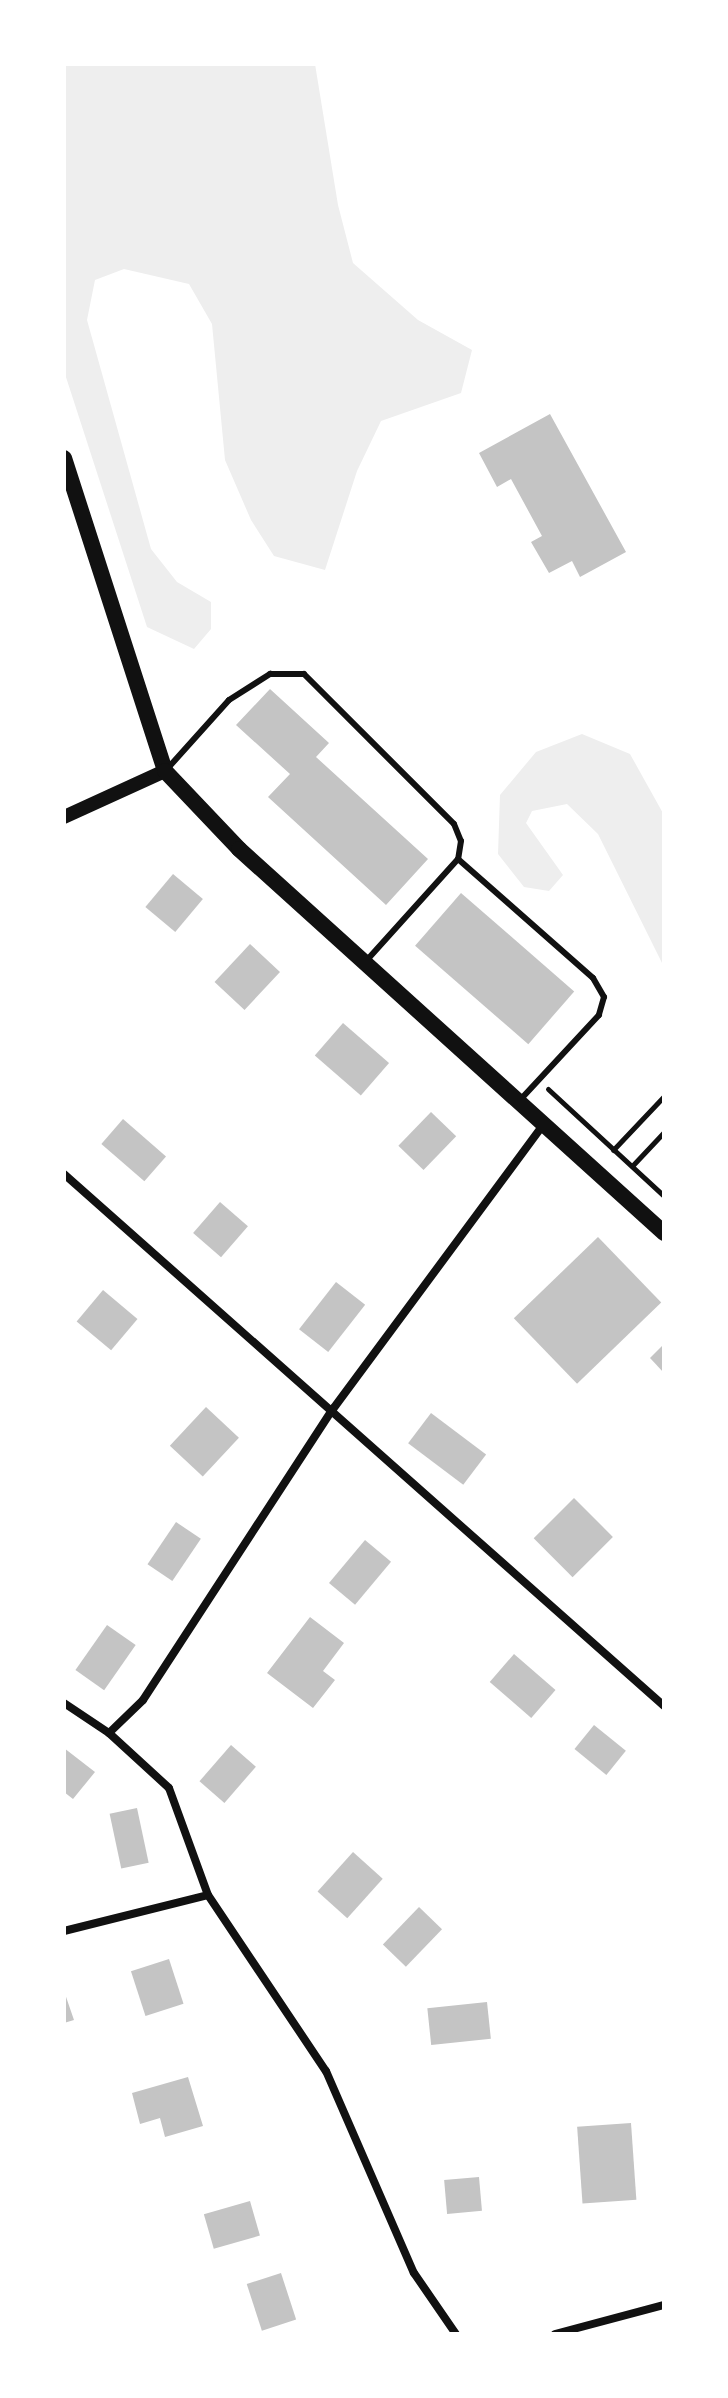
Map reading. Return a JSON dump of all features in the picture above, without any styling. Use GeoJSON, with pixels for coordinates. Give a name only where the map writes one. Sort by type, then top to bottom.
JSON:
{"type":"FeatureCollection","features":[{"type":"Feature","properties":{"kind":"main road"},"geometry":{"type":"LineString","coordinates":[[64,458],[165,771],[239,849],[664,1233]]}},
{"type":"Feature","properties":{"kind":"street"},"geometry":{"type":"LineString","coordinates":[[64,817],[165,771]]}},
{"type":"Feature","properties":{"kind":"street"},"geometry":{"type":"LineString","coordinates":[[109,1733],[143,1700],[333,1409],[543,1125]]}},
{"type":"Feature","properties":{"kind":"street"},"geometry":{"type":"LineString","coordinates":[[64,1174],[333,1409],[664,1706]]}},
{"type":"Feature","properties":{"kind":"street"},"geometry":{"type":"LineString","coordinates":[[64,1703],[109,1733],[169,1788],[208,1895],[326,2071],[414,2273],[456,2334]]}},
{"type":"Feature","properties":{"kind":"street"},"geometry":{"type":"LineString","coordinates":[[64,1931],[208,1895]]}},
{"type":"Feature","properties":{"kind":"street"},"geometry":{"type":"LineString","coordinates":[[555,2334],[664,2305]]}},
{"type":"Feature","properties":{"kind":"lane"},"geometry":{"type":"LineString","coordinates":[[165,771],[229,700],[270,674],[304,674],[454,824],[461,841],[458,859],[364,962]]}},
{"type":"Feature","properties":{"kind":"lane"},"geometry":{"type":"LineString","coordinates":[[458,859],[593,978],[604,997],[599,1015],[518,1102]]}},
{"type":"Feature","properties":{"kind":"path"},"geometry":{"type":"LineString","coordinates":[[538,1080],[664,1196]]}},
{"type":"Feature","properties":{"kind":"path"},"geometry":{"type":"LineString","coordinates":[[613,1150],[664,1096]]}},
{"type":"Feature","properties":{"kind":"path"},"geometry":{"type":"LineString","coordinates":[[632,1166],[664,1132]]}},
{"type":"Feature","properties":{"kind":"shaded area"},"geometry":{"type":"Polygon","coordinates":[[[64,64],[315,64],[338,205],[353,263],[418,320],[472,350],[461,393],[381,421],[357,471],[325,570],[274,556],[251,520],[225,460],[212,324],[189,284],[124,269],[95,280],[87,320],[151,549],[177,582],[211,602],[211,629],[194,649],[147,627],[64,371],[64,64]]]}},
{"type":"Feature","properties":{"kind":"shaded area"},"geometry":{"type":"Polygon","coordinates":[[[582,734],[630,754],[664,815],[664,967],[598,834],[567,804],[532,811],[526,823],[563,875],[549,891],[524,887],[498,854],[500,795],[536,752],[582,734]]]}},
{"type":"Feature","properties":{"kind":"building"},"geometry":{"type":"Polygon","coordinates":[[[550,414],[626,552],[580,577],[572,561],[549,573],[531,542],[542,536],[511,479],[497,487],[479,453],[550,414]]]}},
{"type":"Feature","properties":{"kind":"building"},"geometry":{"type":"Polygon","coordinates":[[[270,689],[329,743],[316,757],[428,859],[386,905],[268,797],[290,774],[236,725],[270,689]]]}},
{"type":"Feature","properties":{"kind":"building"},"geometry":{"type":"Polygon","coordinates":[[[173,874],[203,899],[175,932],[145,907],[173,874]]]}},
{"type":"Feature","properties":{"kind":"building"},"geometry":{"type":"Polygon","coordinates":[[[461,893],[574,991],[528,1044],[415,946],[461,893]]]}},
{"type":"Feature","properties":{"kind":"building"},"geometry":{"type":"Polygon","coordinates":[[[250,944],[280,972],[245,1010],[215,982],[250,944]]]}},
{"type":"Feature","properties":{"kind":"building"},"geometry":{"type":"Polygon","coordinates":[[[343,1023],[389,1063],[361,1095],[315,1055],[343,1023]]]}},
{"type":"Feature","properties":{"kind":"building"},"geometry":{"type":"Polygon","coordinates":[[[431,1112],[456,1136],[424,1170],[398,1146],[431,1112]]]}},
{"type":"Feature","properties":{"kind":"building"},"geometry":{"type":"Polygon","coordinates":[[[123,1119],[166,1156],[144,1181],[101,1144],[123,1119]]]}},
{"type":"Feature","properties":{"kind":"building"},"geometry":{"type":"Polygon","coordinates":[[[220,1202],[248,1226],[221,1257],[193,1233],[220,1202]]]}},
{"type":"Feature","properties":{"kind":"building"},"geometry":{"type":"Polygon","coordinates":[[[598,1237],[661,1302],[577,1384],[514,1318],[598,1237]]]}},
{"type":"Feature","properties":{"kind":"building"},"geometry":{"type":"Polygon","coordinates":[[[336,1282],[365,1305],[328,1352],[299,1329],[336,1282]]]}},
{"type":"Feature","properties":{"kind":"building"},"geometry":{"type":"Polygon","coordinates":[[[103,1290],[137,1319],[111,1350],[77,1321],[103,1290]]]}},
{"type":"Feature","properties":{"kind":"building"},"geometry":{"type":"Polygon","coordinates":[[[664,1344],[664,1373],[650,1358],[664,1344]]]}},
{"type":"Feature","properties":{"kind":"building"},"geometry":{"type":"Polygon","coordinates":[[[206,1407],[239,1438],[203,1476],[170,1446],[206,1407]]]}},
{"type":"Feature","properties":{"kind":"building"},"geometry":{"type":"Polygon","coordinates":[[[431,1413],[486,1455],[463,1485],[408,1443],[431,1413]]]}},
{"type":"Feature","properties":{"kind":"building"},"geometry":{"type":"Polygon","coordinates":[[[574,1498],[613,1537],[573,1577],[534,1538],[574,1498]]]}},
{"type":"Feature","properties":{"kind":"building"},"geometry":{"type":"Polygon","coordinates":[[[176,1522],[201,1539],[172,1581],[147,1564],[176,1522]]]}},
{"type":"Feature","properties":{"kind":"building"},"geometry":{"type":"Polygon","coordinates":[[[365,1540],[391,1562],[355,1605],[329,1583],[365,1540]]]}},
{"type":"Feature","properties":{"kind":"building"},"geometry":{"type":"Polygon","coordinates":[[[310,1617],[344,1643],[323,1671],[335,1680],[313,1708],[267,1673],[310,1617]]]}},
{"type":"Feature","properties":{"kind":"building"},"geometry":{"type":"Polygon","coordinates":[[[107,1625],[136,1645],[104,1690],[75,1670],[107,1625]]]}},
{"type":"Feature","properties":{"kind":"building"},"geometry":{"type":"Polygon","coordinates":[[[514,1654],[556,1690],[531,1718],[490,1682],[514,1654]]]}},
{"type":"Feature","properties":{"kind":"building"},"geometry":{"type":"Polygon","coordinates":[[[594,1725],[626,1751],[606,1775],[574,1749],[594,1725]]]}},
{"type":"Feature","properties":{"kind":"building"},"geometry":{"type":"Polygon","coordinates":[[[231,1745],[256,1767],[224,1803],[200,1781],[231,1745]]]}},
{"type":"Feature","properties":{"kind":"building"},"geometry":{"type":"Polygon","coordinates":[[[64,1748],[95,1772],[73,1799],[64,1792],[64,1748]]]}},
{"type":"Feature","properties":{"kind":"building"},"geometry":{"type":"Polygon","coordinates":[[[137,1808],[149,1863],[121,1869],[110,1814],[137,1808]]]}},
{"type":"Feature","properties":{"kind":"building"},"geometry":{"type":"Polygon","coordinates":[[[353,1852],[383,1879],[347,1918],[318,1891],[353,1852]]]}},
{"type":"Feature","properties":{"kind":"building"},"geometry":{"type":"Polygon","coordinates":[[[419,1907],[442,1929],[406,1967],[383,1944],[419,1907]]]}},
{"type":"Feature","properties":{"kind":"building"},"geometry":{"type":"Polygon","coordinates":[[[169,1959],[184,2004],[145,2016],[131,1971],[169,1959]]]}},
{"type":"Feature","properties":{"kind":"building"},"geometry":{"type":"Polygon","coordinates":[[[64,1991],[74,2020],[64,2023],[64,1991]]]}},
{"type":"Feature","properties":{"kind":"building"},"geometry":{"type":"Polygon","coordinates":[[[487,2002],[491,2039],[431,2045],[427,2008],[487,2002]]]}},
{"type":"Feature","properties":{"kind":"building"},"geometry":{"type":"Polygon","coordinates":[[[188,2077],[203,2126],[165,2137],[160,2118],[140,2124],[132,2093],[188,2077]]]}},
{"type":"Feature","properties":{"kind":"building"},"geometry":{"type":"Polygon","coordinates":[[[631,2123],[636,2200],[583,2204],[577,2127],[631,2123]]]}},
{"type":"Feature","properties":{"kind":"building"},"geometry":{"type":"Polygon","coordinates":[[[479,2177],[482,2211],[447,2214],[444,2180],[479,2177]]]}},
{"type":"Feature","properties":{"kind":"building"},"geometry":{"type":"Polygon","coordinates":[[[250,2201],[260,2236],[214,2249],[204,2214],[250,2201]]]}},
{"type":"Feature","properties":{"kind":"building"},"geometry":{"type":"Polygon","coordinates":[[[281,2273],[296,2320],[262,2331],[247,2284],[281,2273]]]}}]}
